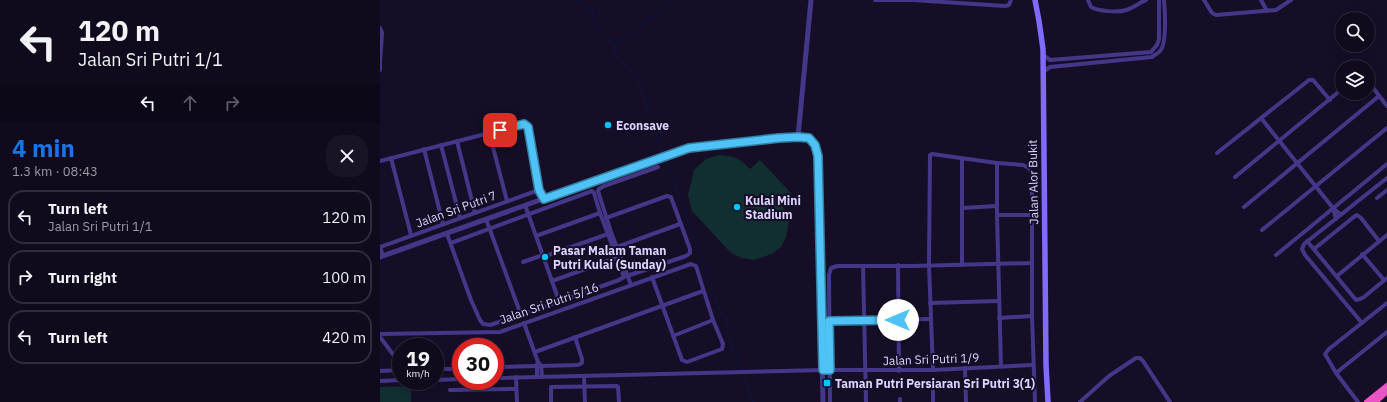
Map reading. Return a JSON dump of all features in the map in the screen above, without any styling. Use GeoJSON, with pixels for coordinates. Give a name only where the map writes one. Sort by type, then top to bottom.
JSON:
{"type":"FeatureCollection","features":[{"type":"Feature","properties":{"kind":"highway"},"geometry":{"type":"LineString","coordinates":[[1367,402],[1387,386]]}},
{"type":"Feature","properties":{"kind":"highway"},"geometry":{"type":"LineString","coordinates":[[1374,402],[1387,391]]}},
{"type":"Feature","properties":{"kind":"main road","name":"Jalan Alor Bukit"},"geometry":{"type":"LineString","coordinates":[[1035,0],[1043,55],[1046,365],[1048,402]]}},
{"type":"Feature","properties":{"kind":"main road","name":"Jalan Alor Bukit"},"geometry":{"type":"LineString","coordinates":[[1044,402],[1046,365]]}},
{"type":"Feature","properties":{"kind":"street"},"geometry":{"type":"LineString","coordinates":[[798,137],[811,0]]}},
{"type":"Feature","properties":{"kind":"street"},"geometry":{"type":"LineString","coordinates":[[875,0],[977,2],[1005,6],[1010,2]]}},
{"type":"Feature","properties":{"kind":"street"},"geometry":{"type":"LineString","coordinates":[[1088,0],[1091,7],[1096,10],[1121,11],[1146,0]]}},
{"type":"Feature","properties":{"kind":"street"},"geometry":{"type":"LineString","coordinates":[[1043,55],[1050,60],[1151,52],[1157,45],[1159,39],[1158,0]]}},
{"type":"Feature","properties":{"kind":"street"},"geometry":{"type":"LineString","coordinates":[[1043,72],[1050,67],[1152,57],[1159,52],[1162,47],[1164,32],[1164,0]]}},
{"type":"Feature","properties":{"kind":"street"},"geometry":{"type":"LineString","coordinates":[[1204,0],[1214,15],[1276,10],[1291,0]]}},
{"type":"Feature","properties":{"kind":"street"},"geometry":{"type":"LineString","coordinates":[[1261,0],[1267,11]]}},
{"type":"Feature","properties":{"kind":"street"},"geometry":{"type":"LineString","coordinates":[[380,28],[382,34],[380,70]]}},
{"type":"Feature","properties":{"kind":"street"},"geometry":{"type":"LineString","coordinates":[[1217,153],[1309,80],[1313,80],[1330,100]]}},
{"type":"Feature","properties":{"kind":"street"},"geometry":{"type":"LineString","coordinates":[[1375,91],[1387,106]]}},
{"type":"Feature","properties":{"kind":"street"},"geometry":{"type":"LineString","coordinates":[[1235,177],[1335,95]]}},
{"type":"Feature","properties":{"kind":"street"},"geometry":{"type":"LineString","coordinates":[[1244,207],[1379,96]]}},
{"type":"Feature","properties":{"kind":"street"},"geometry":{"type":"LineString","coordinates":[[1261,118],[1333,208],[1341,215]]}},
{"type":"Feature","properties":{"kind":"street"},"geometry":{"type":"LineString","coordinates":[[380,160],[424,150],[489,132],[526,125],[529,132],[539,190],[544,199]]}},
{"type":"Feature","properties":{"kind":"street"},"geometry":{"type":"LineString","coordinates":[[1262,230],[1387,128]]}},
{"type":"Feature","properties":{"kind":"street"},"geometry":{"type":"LineString","coordinates":[[489,132],[507,201]]}},
{"type":"Feature","properties":{"kind":"street"},"geometry":{"type":"LineString","coordinates":[[380,247],[382,257],[689,148],[798,137],[811,140],[815,145],[818,156],[823,402]]}},
{"type":"Feature","properties":{"kind":"street"},"geometry":{"type":"LineString","coordinates":[[457,141],[475,213]]}},
{"type":"Feature","properties":{"kind":"street"},"geometry":{"type":"LineString","coordinates":[[441,145],[460,218]]}},
{"type":"Feature","properties":{"kind":"street"},"geometry":{"type":"LineString","coordinates":[[424,150],[443,224]]}},
{"type":"Feature","properties":{"kind":"street"},"geometry":{"type":"LineString","coordinates":[[933,370],[929,265],[930,155],[932,154],[962,159],[1023,165],[1030,168],[1032,173],[1032,316],[1035,402]]}},
{"type":"Feature","properties":{"kind":"street"},"geometry":{"type":"LineString","coordinates":[[391,158],[412,235]]}},
{"type":"Feature","properties":{"kind":"street"},"geometry":{"type":"LineString","coordinates":[[962,159],[962,265]]}},
{"type":"Feature","properties":{"kind":"street"},"geometry":{"type":"LineString","coordinates":[[996,163],[998,301],[1001,366]]}},
{"type":"Feature","properties":{"kind":"street"},"geometry":{"type":"LineString","coordinates":[[1276,255],[1387,164]]}},
{"type":"Feature","properties":{"kind":"street"},"geometry":{"type":"LineString","coordinates":[[626,276],[598,194],[599,189],[658,167]]}},
{"type":"Feature","properties":{"kind":"street"},"geometry":{"type":"LineString","coordinates":[[1362,323],[1303,252],[1302,246],[1387,178]]}},
{"type":"Feature","properties":{"kind":"street","name":"Jalan Sri Putri 7"},"geometry":{"type":"LineString","coordinates":[[380,247],[539,190]]}},
{"type":"Feature","properties":{"kind":"street"},"geometry":{"type":"LineString","coordinates":[[1377,198],[1387,190]]}},
{"type":"Feature","properties":{"kind":"street"},"geometry":{"type":"LineString","coordinates":[[451,243],[592,192],[595,195],[616,258],[631,285]]}},
{"type":"Feature","properties":{"kind":"street"},"geometry":{"type":"LineString","coordinates":[[447,234],[481,322],[483,324],[490,325],[619,280],[626,276],[688,254],[690,251],[671,197],[667,196],[606,218]]}},
{"type":"Feature","properties":{"kind":"street"},"geometry":{"type":"LineString","coordinates":[[525,205],[559,301]]}},
{"type":"Feature","properties":{"kind":"street"},"geometry":{"type":"LineString","coordinates":[[963,208],[996,206]]}},
{"type":"Feature","properties":{"kind":"street"},"geometry":{"type":"LineString","coordinates":[[1333,208],[1336,219]]}},
{"type":"Feature","properties":{"kind":"street"},"geometry":{"type":"LineString","coordinates":[[536,236],[600,213]]}},
{"type":"Feature","properties":{"kind":"street"},"geometry":{"type":"LineString","coordinates":[[996,215],[1033,215]]}},
{"type":"Feature","properties":{"kind":"street"},"geometry":{"type":"LineString","coordinates":[[1314,249],[1355,216],[1361,218],[1379,241]]}},
{"type":"Feature","properties":{"kind":"street"},"geometry":{"type":"LineString","coordinates":[[486,220],[521,315]]}},
{"type":"Feature","properties":{"kind":"street"},"geometry":{"type":"LineString","coordinates":[[616,247],[680,224]]}},
{"type":"Feature","properties":{"kind":"street"},"geometry":{"type":"LineString","coordinates":[[523,262],[608,234]]}},
{"type":"Feature","properties":{"kind":"street"},"geometry":{"type":"LineString","coordinates":[[1337,276],[1387,235]]}},
{"type":"Feature","properties":{"kind":"street"},"geometry":{"type":"LineString","coordinates":[[1307,241],[1354,298],[1358,300],[1386,279],[1362,254]]}},
{"type":"Feature","properties":{"kind":"street"},"geometry":{"type":"LineString","coordinates":[[552,280],[616,258]]}},
{"type":"Feature","properties":{"kind":"street"},"geometry":{"type":"LineString","coordinates":[[830,402],[829,275],[831,268],[837,266],[1032,263]]}},
{"type":"Feature","properties":{"kind":"street","name":"Jalan Sri Putri 5/16"},"geometry":{"type":"LineString","coordinates":[[380,334],[496,332],[688,264],[694,264],[696,266],[703,291]]}},
{"type":"Feature","properties":{"kind":"street"},"geometry":{"type":"LineString","coordinates":[[898,265],[899,371]]}},
{"type":"Feature","properties":{"kind":"street"},"geometry":{"type":"LineString","coordinates":[[863,266],[866,402]]}},
{"type":"Feature","properties":{"kind":"street"},"geometry":{"type":"LineString","coordinates":[[535,352],[575,337],[662,306],[703,291],[723,344],[723,347],[720,350],[685,362],[682,360],[662,306],[652,277]]}},
{"type":"Feature","properties":{"kind":"street"},"geometry":{"type":"LineString","coordinates":[[930,303],[998,301]]}},
{"type":"Feature","properties":{"kind":"street"},"geometry":{"type":"LineString","coordinates":[[1358,402],[1336,373],[1325,354],[1329,349],[1387,303]]}},
{"type":"Feature","properties":{"kind":"street"},"geometry":{"type":"LineString","coordinates":[[999,318],[1032,316]]}},
{"type":"Feature","properties":{"kind":"street"},"geometry":{"type":"LineString","coordinates":[[829,321],[930,319]]}},
{"type":"Feature","properties":{"kind":"street"},"geometry":{"type":"LineString","coordinates":[[673,336],[713,320]]}},
{"type":"Feature","properties":{"kind":"street"},"geometry":{"type":"LineString","coordinates":[[524,323],[535,352],[539,376]]}},
{"type":"Feature","properties":{"kind":"street"},"geometry":{"type":"LineString","coordinates":[[1336,373],[1387,332]]}},
{"type":"Feature","properties":{"kind":"street"},"geometry":{"type":"LineString","coordinates":[[504,366],[538,364],[582,364],[582,359],[575,337]]}},
{"type":"Feature","properties":{"kind":"street"},"geometry":{"type":"LineString","coordinates":[[380,338],[392,353]]}},
{"type":"Feature","properties":{"kind":"street"},"geometry":{"type":"LineString","coordinates":[[1080,402],[1109,376],[1132,360],[1140,358],[1170,402]]}},
{"type":"Feature","properties":{"kind":"street","name":"Jalan Sri Putri 1/9"},"geometry":{"type":"LineString","coordinates":[[504,378],[823,370],[899,371],[1033,365]]}},
{"type":"Feature","properties":{"kind":"street"},"geometry":{"type":"LineString","coordinates":[[964,368],[966,402]]}},
{"type":"Feature","properties":{"kind":"street"},"geometry":{"type":"LineString","coordinates":[[380,370],[392,370]]}},
{"type":"Feature","properties":{"kind":"street"},"geometry":{"type":"LineString","coordinates":[[584,376],[585,402]]}},
{"type":"Feature","properties":{"kind":"street"},"geometry":{"type":"LineString","coordinates":[[516,377],[517,402]]}},
{"type":"Feature","properties":{"kind":"street"},"geometry":{"type":"LineString","coordinates":[[380,381],[392,380]]}},
{"type":"Feature","properties":{"kind":"street"},"geometry":{"type":"LineString","coordinates":[[551,402],[551,387],[585,386],[616,386],[619,390],[619,402]]}},
{"type":"Feature","properties":{"kind":"street"},"geometry":{"type":"LineString","coordinates":[[450,390],[516,389]]}},
{"type":"Feature","properties":{"kind":"street"},"geometry":{"type":"LineString","coordinates":[[933,391],[933,402]]}},
{"type":"Feature","properties":{"kind":"green space","name":"Kulai Mini Stadium"},"geometry":{"type":"Polygon","coordinates":[[[719,155],[736,158],[750,169],[760,160],[791,193],[780,204],[787,213],[789,221],[786,237],[781,247],[772,254],[754,260],[742,258],[731,253],[692,211],[688,195],[694,170],[706,159],[719,155]]]}},
{"type":"Feature","properties":{"kind":"green space"},"geometry":{"type":"Polygon","coordinates":[[[380,387],[392,387],[392,390],[411,390],[411,402],[380,402],[380,387]]]}},
{"type":"Feature","properties":{"kind":"waterway"},"geometry":{"type":"LineString","coordinates":[[577,0],[592,11],[593,14],[591,18],[607,37],[615,55],[632,73],[641,88],[663,154]]}},
{"type":"Feature","properties":{"kind":"waterway"},"geometry":{"type":"LineString","coordinates":[[614,49],[619,41],[662,10],[668,0]]}},
{"type":"Feature","properties":{"kind":"waterway"},"geometry":{"type":"LineString","coordinates":[[664,157],[669,166],[718,308],[723,316],[728,318],[727,334],[741,370]]}},
{"type":"Feature","properties":{"kind":"waterway"},"geometry":{"type":"LineString","coordinates":[[743,373],[753,402]]}},
{"type":"Feature","properties":{"kind":"place","name":"Econsave"},"geometry":{"type":"Point","coordinates":[608,125]}},
{"type":"Feature","properties":{"kind":"place","name":"Kulai Mini Stadium"},"geometry":{"type":"Point","coordinates":[737,207]}},
{"type":"Feature","properties":{"kind":"place","name":"Pasar Malam Taman Putri Kulai (Sunday)"},"geometry":{"type":"Point","coordinates":[545,257]}},
{"type":"Feature","properties":{"kind":"place","name":"Taman Putri Persiaran Sri Putri 3(1)"},"geometry":{"type":"Point","coordinates":[827,383]}},
{"type":"Feature","properties":{"kind":"route"},"geometry":{"type":"LineString","coordinates":[[500,130],[524,124],[528,127],[539,190],[544,199],[689,148],[779,138],[809,138],[815,145],[818,156],[823,370],[830,370],[829,321],[898,320]]}}]}
